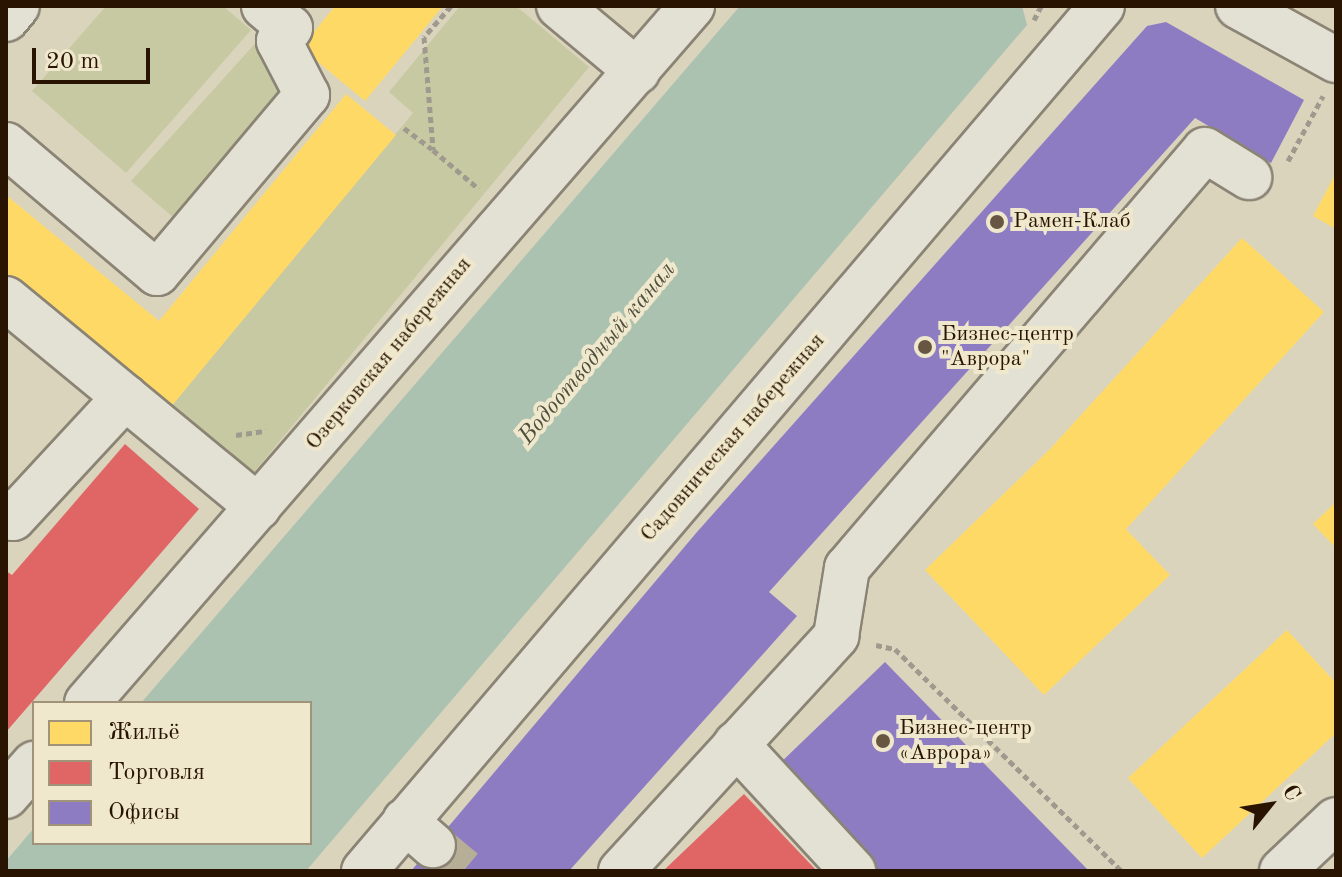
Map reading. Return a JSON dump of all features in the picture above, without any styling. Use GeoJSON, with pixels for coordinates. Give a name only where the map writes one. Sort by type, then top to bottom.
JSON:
{"type":"FeatureCollection","features":[{"type":"Feature","properties":{"kind":"street"},"geometry":{"type":"LineString","coordinates":[[6,19],[17,6]]}},
{"type":"Feature","properties":{"kind":"street"},"geometry":{"type":"LineString","coordinates":[[559,6],[637,71]]}},
{"type":"Feature","properties":{"kind":"street","name":"Озерковская набережная"},"geometry":{"type":"LineString","coordinates":[[89,701],[333,423],[508,214],[692,6]]}},
{"type":"Feature","properties":{"kind":"street","name":"Садовническая набережная"},"geometry":{"type":"LineString","coordinates":[[364,871],[419,833],[1102,6]]}},
{"type":"Feature","properties":{"kind":"street"},"geometry":{"type":"LineString","coordinates":[[1238,6],[1329,54]]}},
{"type":"Feature","properties":{"kind":"street"},"geometry":{"type":"LineString","coordinates":[[6,145],[157,273],[307,95],[279,41],[288,13]]}},
{"type":"Feature","properties":{"kind":"street"},"geometry":{"type":"LineString","coordinates":[[621,871],[836,636],[847,568],[1205,150],[1249,177]]}},
{"type":"Feature","properties":{"kind":"street"},"geometry":{"type":"LineString","coordinates":[[6,299],[258,507]]}},
{"type":"Feature","properties":{"kind":"street"},"geometry":{"type":"LineString","coordinates":[[6,512],[13,518],[125,397]]}},
{"type":"Feature","properties":{"kind":"street"},"geometry":{"type":"LineString","coordinates":[[736,744],[853,871]]}},
{"type":"Feature","properties":{"kind":"street"},"geometry":{"type":"LineString","coordinates":[[6,796],[32,766]]}},
{"type":"Feature","properties":{"kind":"street"},"geometry":{"type":"LineString","coordinates":[[1282,871],[1336,820]]}},
{"type":"Feature","properties":{"kind":"path"},"geometry":{"type":"LineString","coordinates":[[433,150],[424,37],[451,6]]}},
{"type":"Feature","properties":{"kind":"path"},"geometry":{"type":"LineString","coordinates":[[1032,18],[1041,6]]}},
{"type":"Feature","properties":{"kind":"path"},"geometry":{"type":"LineString","coordinates":[[1249,177],[1273,191],[1329,54]]}},
{"type":"Feature","properties":{"kind":"path"},"geometry":{"type":"LineString","coordinates":[[404,128],[508,214]]}},
{"type":"Feature","properties":{"kind":"path"},"geometry":{"type":"LineString","coordinates":[[180,442],[333,423]]}},
{"type":"Feature","properties":{"kind":"path"},"geometry":{"type":"LineString","coordinates":[[836,636],[895,649],[1122,871]]}},
{"type":"Feature","properties":{"kind":"shaded area"},"geometry":{"type":"Polygon","coordinates":[[[106,6],[223,6],[251,30],[126,173],[32,91],[106,6]]]}},
{"type":"Feature","properties":{"kind":"shaded area"},"geometry":{"type":"Polygon","coordinates":[[[460,6],[516,6],[589,67],[246,482],[165,414],[413,113],[389,92],[460,6]]]}},
{"type":"Feature","properties":{"kind":"shaded area"},"geometry":{"type":"Polygon","coordinates":[[[260,38],[295,91],[181,224],[131,181],[260,38]]]}},
{"type":"Feature","properties":{"kind":"water","name":"Водоотводный канал"},"geometry":{"type":"Polygon","coordinates":[[[740,6],[1022,6],[1027,25],[306,871],[6,871],[6,861],[32,830],[32,845],[312,845],[312,701],[143,701],[740,6]]]}},
{"type":"Feature","properties":{"kind":"building: Жильё"},"geometry":{"type":"Polygon","coordinates":[[[335,6],[443,6],[365,101],[301,48],[335,6]]]}},
{"type":"Feature","properties":{"kind":"building: Жильё"},"geometry":{"type":"Polygon","coordinates":[[[346,94],[396,135],[165,414],[6,283],[6,195],[159,321],[346,94]]]}},
{"type":"Feature","properties":{"kind":"building: Жильё"},"geometry":{"type":"Polygon","coordinates":[[[1336,173],[1336,229],[1313,216],[1336,173]]]}},
{"type":"Feature","properties":{"kind":"building: Жильё"},"geometry":{"type":"Polygon","coordinates":[[[1242,238],[1324,312],[1126,529],[1170,575],[1044,695],[925,570],[1050,449],[1242,238]]]}},
{"type":"Feature","properties":{"kind":"building: Жильё"},"geometry":{"type":"Polygon","coordinates":[[[1336,502],[1336,548],[1313,524],[1336,502]]]}},
{"type":"Feature","properties":{"kind":"building: Жильё"},"geometry":{"type":"Polygon","coordinates":[[[1287,630],[1336,683],[1336,733],[1202,858],[1128,778],[1287,630]]]}},
{"type":"Feature","properties":{"kind":"building: Торговля"},"geometry":{"type":"Polygon","coordinates":[[[125,444],[199,509],[6,732],[6,571],[12,575],[125,444]]]}},
{"type":"Feature","properties":{"kind":"building: Торговля"},"geometry":{"type":"Polygon","coordinates":[[[744,794],[817,871],[663,871],[727,810],[744,794]]]}},
{"type":"Feature","properties":{"kind":"building: Офисы"},"geometry":{"type":"Polygon","coordinates":[[[1166,22],[1304,100],[1271,163],[1195,118],[769,592],[797,616],[569,871],[411,871],[697,532],[1147,26],[1166,22]]]}},
{"type":"Feature","properties":{"kind":"building: Офисы","name":"Бизнес-центр «Аврора»"},"geometry":{"type":"Polygon","coordinates":[[[885,662],[1089,871],[878,871],[775,768],[885,662]]]}},
{"type":"Feature","properties":{"kind":"tunnel"},"geometry":{"type":"LineString","coordinates":[[433,845],[464,871]]}},
{"type":"Feature","properties":{"kind":"place","name":"Рамен-Клаб"},"geometry":{"type":"Point","coordinates":[997,222]}},
{"type":"Feature","properties":{"kind":"place","name":"Бизнес-центр \"Аврора\""},"geometry":{"type":"Point","coordinates":[925,347]}},
{"type":"Feature","properties":{"kind":"place","name":"Бизнес-центр «Аврора»"},"geometry":{"type":"Point","coordinates":[883,741]}}]}
